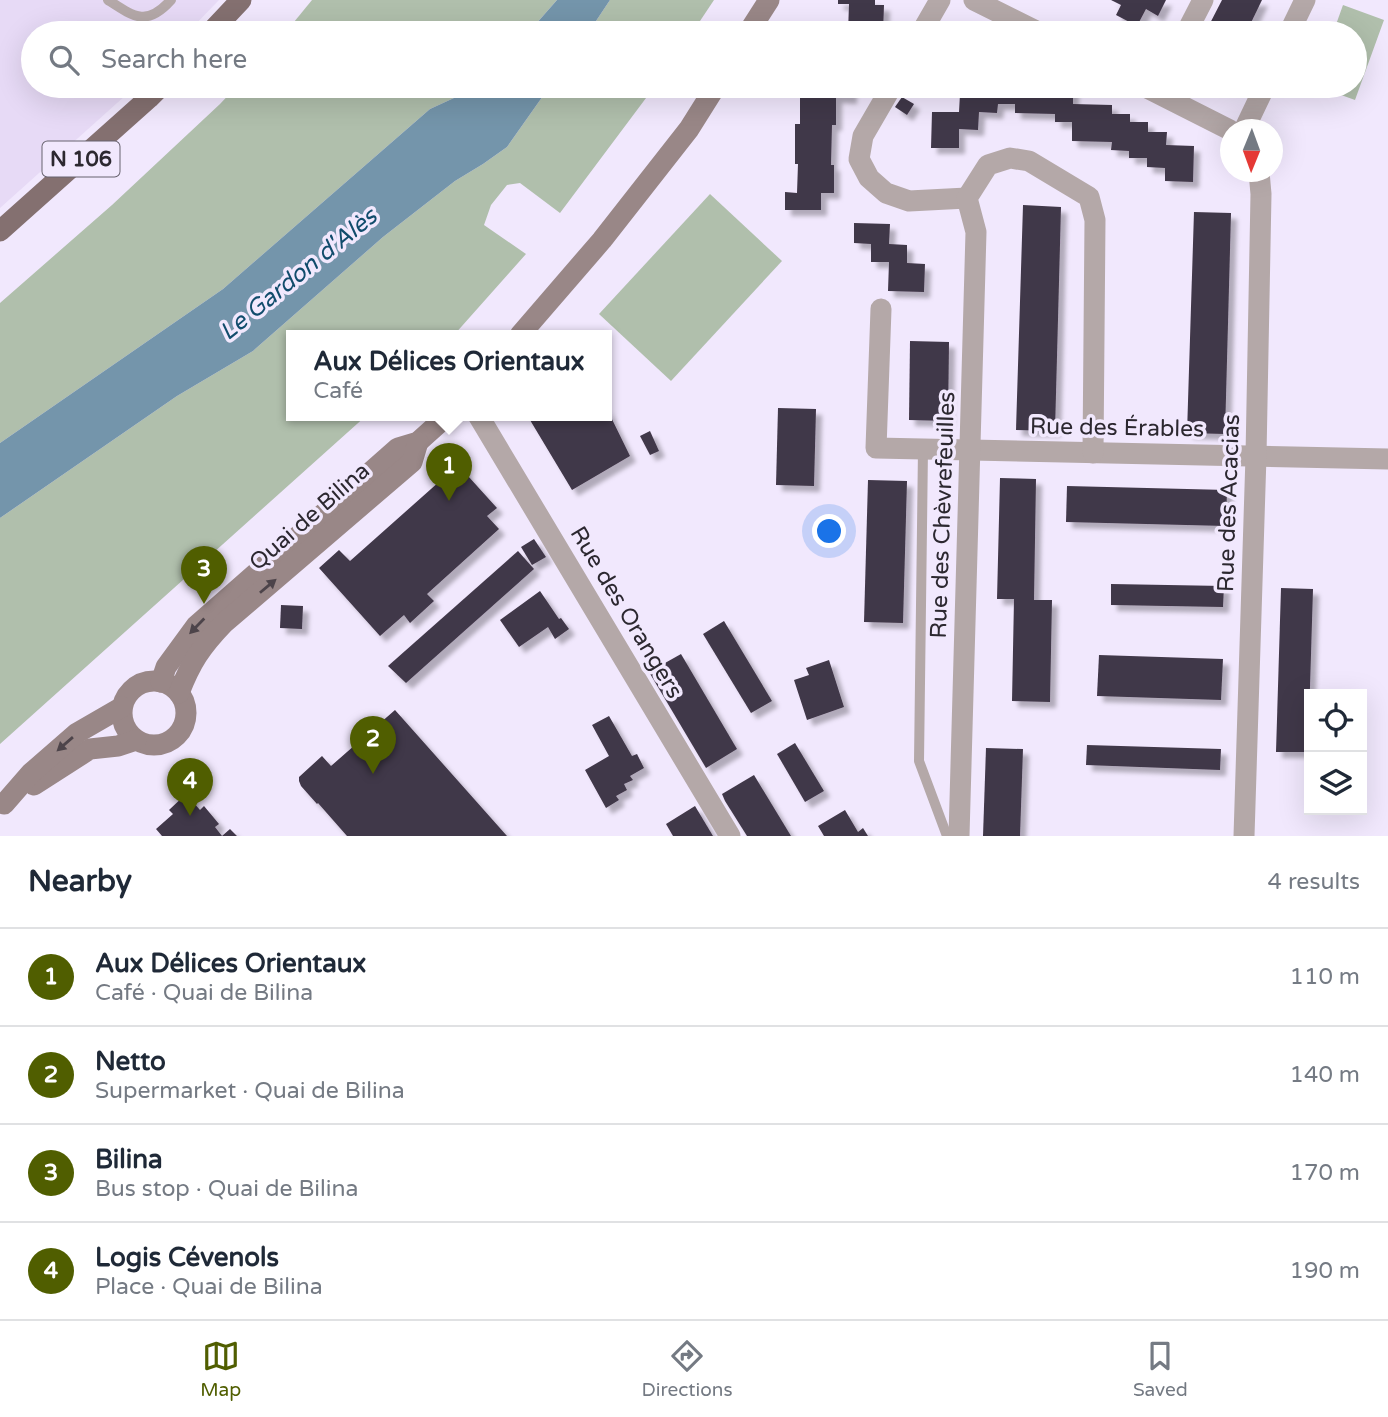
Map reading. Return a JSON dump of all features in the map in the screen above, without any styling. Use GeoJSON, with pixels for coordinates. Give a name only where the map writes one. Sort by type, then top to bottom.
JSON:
{"type":"FeatureCollection","features":[{"type":"Feature","properties":{"kind":"main road"},"geometry":{"type":"LineString","coordinates":[[221,21],[241,0]]}},
{"type":"Feature","properties":{"kind":"main road"},"geometry":{"type":"LineString","coordinates":[[756,21],[769,0]]}},
{"type":"Feature","properties":{"kind":"main road","name":"N 106"},"geometry":{"type":"LineString","coordinates":[[0,232],[149,98]]}},
{"type":"Feature","properties":{"kind":"main road"},"geometry":{"type":"LineString","coordinates":[[524,330],[602,240],[689,129],[708,98]]}},
{"type":"Feature","properties":{"kind":"main road","name":"Quai de Bilina"},"geometry":{"type":"LineString","coordinates":[[170,687],[223,623],[412,462],[418,442],[441,421]]}},
{"type":"Feature","properties":{"kind":"main road"},"geometry":{"type":"LineString","coordinates":[[154,681],[170,687],[184,702],[185,722],[173,740],[152,746],[143,744],[124,727],[122,707],[126,697],[132,689],[154,681]]}},
{"type":"Feature","properties":{"kind":"main road"},"geometry":{"type":"LineString","coordinates":[[2,806],[31,773],[77,733],[122,707]]}},
{"type":"Feature","properties":{"kind":"main road"},"geometry":{"type":"LineString","coordinates":[[2,806],[90,749],[118,746],[136,740]]}},
{"type":"Feature","properties":{"kind":"street"},"geometry":{"type":"LineString","coordinates":[[929,21],[940,0]]}},
{"type":"Feature","properties":{"kind":"street"},"geometry":{"type":"LineString","coordinates":[[974,0],[1016,21]]}},
{"type":"Feature","properties":{"kind":"street"},"geometry":{"type":"LineString","coordinates":[[1192,21],[1203,0]]}},
{"type":"Feature","properties":{"kind":"street"},"geometry":{"type":"LineString","coordinates":[[1295,21],[1305,0]]}},
{"type":"Feature","properties":{"kind":"street"},"geometry":{"type":"LineString","coordinates":[[885,98],[863,136],[859,159],[869,178],[886,193],[909,201],[967,198],[988,165],[1010,158],[1029,161],[1089,197],[1095,220],[1093,453]]}},
{"type":"Feature","properties":{"kind":"street"},"geometry":{"type":"LineString","coordinates":[[1172,98],[1220,124]]}},
{"type":"Feature","properties":{"kind":"street"},"geometry":{"type":"LineString","coordinates":[[1249,119],[1259,98]]}},
{"type":"Feature","properties":{"kind":"street","name":"Rue des Acacias"},"geometry":{"type":"LineString","coordinates":[[1244,836],[1256,456],[1260,182]]}},
{"type":"Feature","properties":{"kind":"street","name":"Rue des Chèvrefeuilles"},"geometry":{"type":"LineString","coordinates":[[959,836],[976,232],[967,198]]}},
{"type":"Feature","properties":{"kind":"street","name":"Rue des Érables"},"geometry":{"type":"LineString","coordinates":[[881,309],[876,447],[1388,458]]}},
{"type":"Feature","properties":{"kind":"street","name":"Rue des Orangers"},"geometry":{"type":"LineString","coordinates":[[482,421],[730,836]]}},
{"type":"Feature","properties":{"kind":"lane"},"geometry":{"type":"LineString","coordinates":[[108,0],[138,17],[152,17],[171,0]]}},
{"type":"Feature","properties":{"kind":"lane","name":"Rue des Chèvrefeuilles"},"geometry":{"type":"LineString","coordinates":[[922,449],[919,761],[947,836]]}},
{"type":"Feature","properties":{"kind":"shaded area"},"geometry":{"type":"Polygon","coordinates":[[[0,0],[219,0],[199,21],[21,21],[21,98],[123,98],[0,208],[0,0]]]}},
{"type":"Feature","properties":{"kind":"green space"},"geometry":{"type":"Polygon","coordinates":[[[312,0],[557,0],[539,21],[295,21],[312,0]]]}},
{"type":"Feature","properties":{"kind":"green space"},"geometry":{"type":"Polygon","coordinates":[[[610,0],[714,0],[700,21],[596,21],[610,0]]]}},
{"type":"Feature","properties":{"kind":"green space"},"geometry":{"type":"Polygon","coordinates":[[[1343,5],[1384,20],[1367,67],[1367,21],[1337,21],[1343,5]]]}},
{"type":"Feature","properties":{"kind":"green space"},"geometry":{"type":"Polygon","coordinates":[[[226,98],[454,98],[430,109],[223,289],[0,443],[0,303],[112,205],[226,98]]]}},
{"type":"Feature","properties":{"kind":"green space"},"geometry":{"type":"Polygon","coordinates":[[[542,98],[646,98],[560,213],[520,183],[507,185],[491,205],[484,225],[526,254],[458,330],[286,330],[286,421],[360,421],[0,744],[0,518],[177,396],[253,351],[383,237],[455,181],[507,147],[542,98]]]}},
{"type":"Feature","properties":{"kind":"green space"},"geometry":{"type":"Polygon","coordinates":[[[710,194],[782,261],[671,381],[599,314],[710,194]]]}},
{"type":"Feature","properties":{"kind":"water"},"geometry":{"type":"Polygon","coordinates":[[[557,0],[610,0],[596,21],[539,21],[557,0]]]}},
{"type":"Feature","properties":{"kind":"water","name":"Le Gardon d'Alès"},"geometry":{"type":"Polygon","coordinates":[[[454,98],[542,98],[507,147],[455,181],[383,237],[253,351],[177,396],[0,518],[0,443],[223,289],[430,109],[454,98]]]}},
{"type":"Feature","properties":{"kind":"building"},"geometry":{"type":"Polygon","coordinates":[[[838,0],[875,0],[875,5],[884,5],[883,21],[848,21],[849,4],[838,4],[838,0]]]}},
{"type":"Feature","properties":{"kind":"building"},"geometry":{"type":"Polygon","coordinates":[[[1111,0],[1166,0],[1158,16],[1146,9],[1140,21],[1127,21],[1116,15],[1121,5],[1111,0]]]}},
{"type":"Feature","properties":{"kind":"building"},"geometry":{"type":"Polygon","coordinates":[[[1222,0],[1262,0],[1252,21],[1211,21],[1222,0]]]}},
{"type":"Feature","properties":{"kind":"building"},"geometry":{"type":"Polygon","coordinates":[[[800,98],[836,98],[831,165],[834,165],[834,193],[821,193],[821,210],[785,210],[785,192],[797,193],[795,124],[800,124],[800,98]]]}},
{"type":"Feature","properties":{"kind":"building"},"geometry":{"type":"Polygon","coordinates":[[[901,98],[914,104],[907,115],[895,107],[901,98]]]}},
{"type":"Feature","properties":{"kind":"building"},"geometry":{"type":"Polygon","coordinates":[[[960,98],[1073,98],[1073,104],[1112,105],[1112,114],[1130,114],[1130,122],[1148,122],[1148,132],[1167,132],[1166,145],[1194,146],[1193,182],[1165,181],[1165,168],[1147,167],[1147,158],[1129,158],[1129,151],[1111,150],[1112,142],[1072,141],[1072,122],[1055,122],[1055,114],[1015,113],[1015,104],[998,104],[997,113],[979,112],[978,130],[959,129],[959,148],[931,148],[932,112],[959,112],[960,98]]]}},
{"type":"Feature","properties":{"kind":"building"},"geometry":{"type":"Polygon","coordinates":[[[1023,205],[1061,207],[1055,431],[1016,430],[1023,205]]]}},
{"type":"Feature","properties":{"kind":"building"},"geometry":{"type":"Polygon","coordinates":[[[1194,212],[1231,213],[1225,434],[1187,433],[1194,212]]]}},
{"type":"Feature","properties":{"kind":"building"},"geometry":{"type":"Polygon","coordinates":[[[854,223],[890,224],[889,244],[907,245],[907,263],[925,264],[924,292],[888,291],[889,262],[871,262],[871,244],[854,243],[854,223]]]}},
{"type":"Feature","properties":{"kind":"building"},"geometry":{"type":"Polygon","coordinates":[[[910,341],[949,342],[948,421],[909,420],[910,341]]]}},
{"type":"Feature","properties":{"kind":"building"},"geometry":{"type":"Polygon","coordinates":[[[778,408],[816,409],[814,486],[776,485],[778,408]]]}},
{"type":"Feature","properties":{"kind":"building"},"geometry":{"type":"Polygon","coordinates":[[[612,419],[630,456],[572,490],[531,421],[612,419]]]}},
{"type":"Feature","properties":{"kind":"building"},"geometry":{"type":"Polygon","coordinates":[[[650,431],[659,451],[650,455],[640,436],[650,431]]]}},
{"type":"Feature","properties":{"kind":"building"},"geometry":{"type":"Polygon","coordinates":[[[458,465],[497,508],[487,516],[499,529],[427,594],[434,601],[410,623],[404,615],[380,636],[319,568],[339,550],[350,561],[458,465]]]}},
{"type":"Feature","properties":{"kind":"building"},"geometry":{"type":"Polygon","coordinates":[[[1000,478],[1036,479],[1034,600],[1052,600],[1050,702],[1012,701],[1014,599],[997,599],[1000,478]]]}},
{"type":"Feature","properties":{"kind":"building"},"geometry":{"type":"Polygon","coordinates":[[[868,480],[907,481],[903,623],[864,622],[868,480]]]}},
{"type":"Feature","properties":{"kind":"building"},"geometry":{"type":"Polygon","coordinates":[[[1067,486],[1227,490],[1226,526],[1066,522],[1067,486]]]}},
{"type":"Feature","properties":{"kind":"building"},"geometry":{"type":"Polygon","coordinates":[[[534,539],[546,557],[532,565],[521,547],[534,539]]]}},
{"type":"Feature","properties":{"kind":"building"},"geometry":{"type":"Polygon","coordinates":[[[518,551],[534,569],[406,683],[388,666],[518,551]]]}},
{"type":"Feature","properties":{"kind":"building"},"geometry":{"type":"Polygon","coordinates":[[[1111,584],[1224,586],[1223,607],[1111,605],[1111,584]]]}},
{"type":"Feature","properties":{"kind":"building"},"geometry":{"type":"Polygon","coordinates":[[[1281,588],[1313,589],[1310,689],[1304,689],[1304,752],[1276,752],[1281,588]]]}},
{"type":"Feature","properties":{"kind":"building"},"geometry":{"type":"Polygon","coordinates":[[[540,591],[569,629],[555,639],[548,627],[519,647],[500,620],[540,591]]]}},
{"type":"Feature","properties":{"kind":"building"},"geometry":{"type":"Polygon","coordinates":[[[281,605],[303,606],[302,629],[280,628],[281,605]]]}},
{"type":"Feature","properties":{"kind":"building"},"geometry":{"type":"Polygon","coordinates":[[[724,621],[772,701],[751,713],[703,634],[724,621]]]}},
{"type":"Feature","properties":{"kind":"building"},"geometry":{"type":"Polygon","coordinates":[[[681,654],[737,749],[706,768],[649,672],[681,654]]]}},
{"type":"Feature","properties":{"kind":"building"},"geometry":{"type":"Polygon","coordinates":[[[1099,655],[1223,659],[1221,700],[1097,696],[1099,655]]]}},
{"type":"Feature","properties":{"kind":"building"},"geometry":{"type":"Polygon","coordinates":[[[829,660],[844,707],[807,720],[794,680],[809,675],[806,668],[829,660]]]}},
{"type":"Feature","properties":{"kind":"building"},"geometry":{"type":"Polygon","coordinates":[[[395,710],[507,836],[347,836],[301,786],[299,777],[322,756],[331,766],[395,710]]]}},
{"type":"Feature","properties":{"kind":"building"},"geometry":{"type":"Polygon","coordinates":[[[609,716],[632,756],[637,754],[644,768],[630,776],[633,780],[624,784],[627,790],[616,796],[619,800],[606,808],[585,770],[609,756],[592,725],[609,716]]]}},
{"type":"Feature","properties":{"kind":"building"},"geometry":{"type":"Polygon","coordinates":[[[795,743],[824,791],[805,802],[777,754],[795,743]]]}},
{"type":"Feature","properties":{"kind":"building"},"geometry":{"type":"Polygon","coordinates":[[[1087,745],[1221,749],[1220,770],[1086,765],[1087,745]]]}},
{"type":"Feature","properties":{"kind":"building"},"geometry":{"type":"Polygon","coordinates":[[[986,748],[1023,749],[1020,836],[983,836],[986,748]]]}},
{"type":"Feature","properties":{"kind":"building"},"geometry":{"type":"Polygon","coordinates":[[[754,775],[791,836],[747,836],[725,801],[722,794],[754,775]]]}},
{"type":"Feature","properties":{"kind":"building"},"geometry":{"type":"Polygon","coordinates":[[[186,794],[200,810],[204,806],[219,824],[215,827],[222,836],[162,836],[156,829],[173,814],[169,810],[186,794]]]}},
{"type":"Feature","properties":{"kind":"building"},"geometry":{"type":"Polygon","coordinates":[[[695,806],[713,836],[673,836],[666,824],[695,806]]]}},
{"type":"Feature","properties":{"kind":"building"},"geometry":{"type":"Polygon","coordinates":[[[845,810],[858,832],[863,828],[868,836],[824,836],[818,826],[845,810]]]}},
{"type":"Feature","properties":{"kind":"building"},"geometry":{"type":"Polygon","coordinates":[[[230,829],[237,836],[222,836],[230,829]]]}},
{"type":"Feature","properties":{"kind":"place","name":"Aux Délices Orientaux"},"geometry":{"type":"Point","coordinates":[449,501]}},
{"type":"Feature","properties":{"kind":"place","name":"Bilina"},"geometry":{"type":"Point","coordinates":[204,604]}},
{"type":"Feature","properties":{"kind":"place","name":"Netto"},"geometry":{"type":"Point","coordinates":[373,774]}},
{"type":"Feature","properties":{"kind":"place","name":"Logis Cévenols"},"geometry":{"type":"Point","coordinates":[190,816]}}]}
